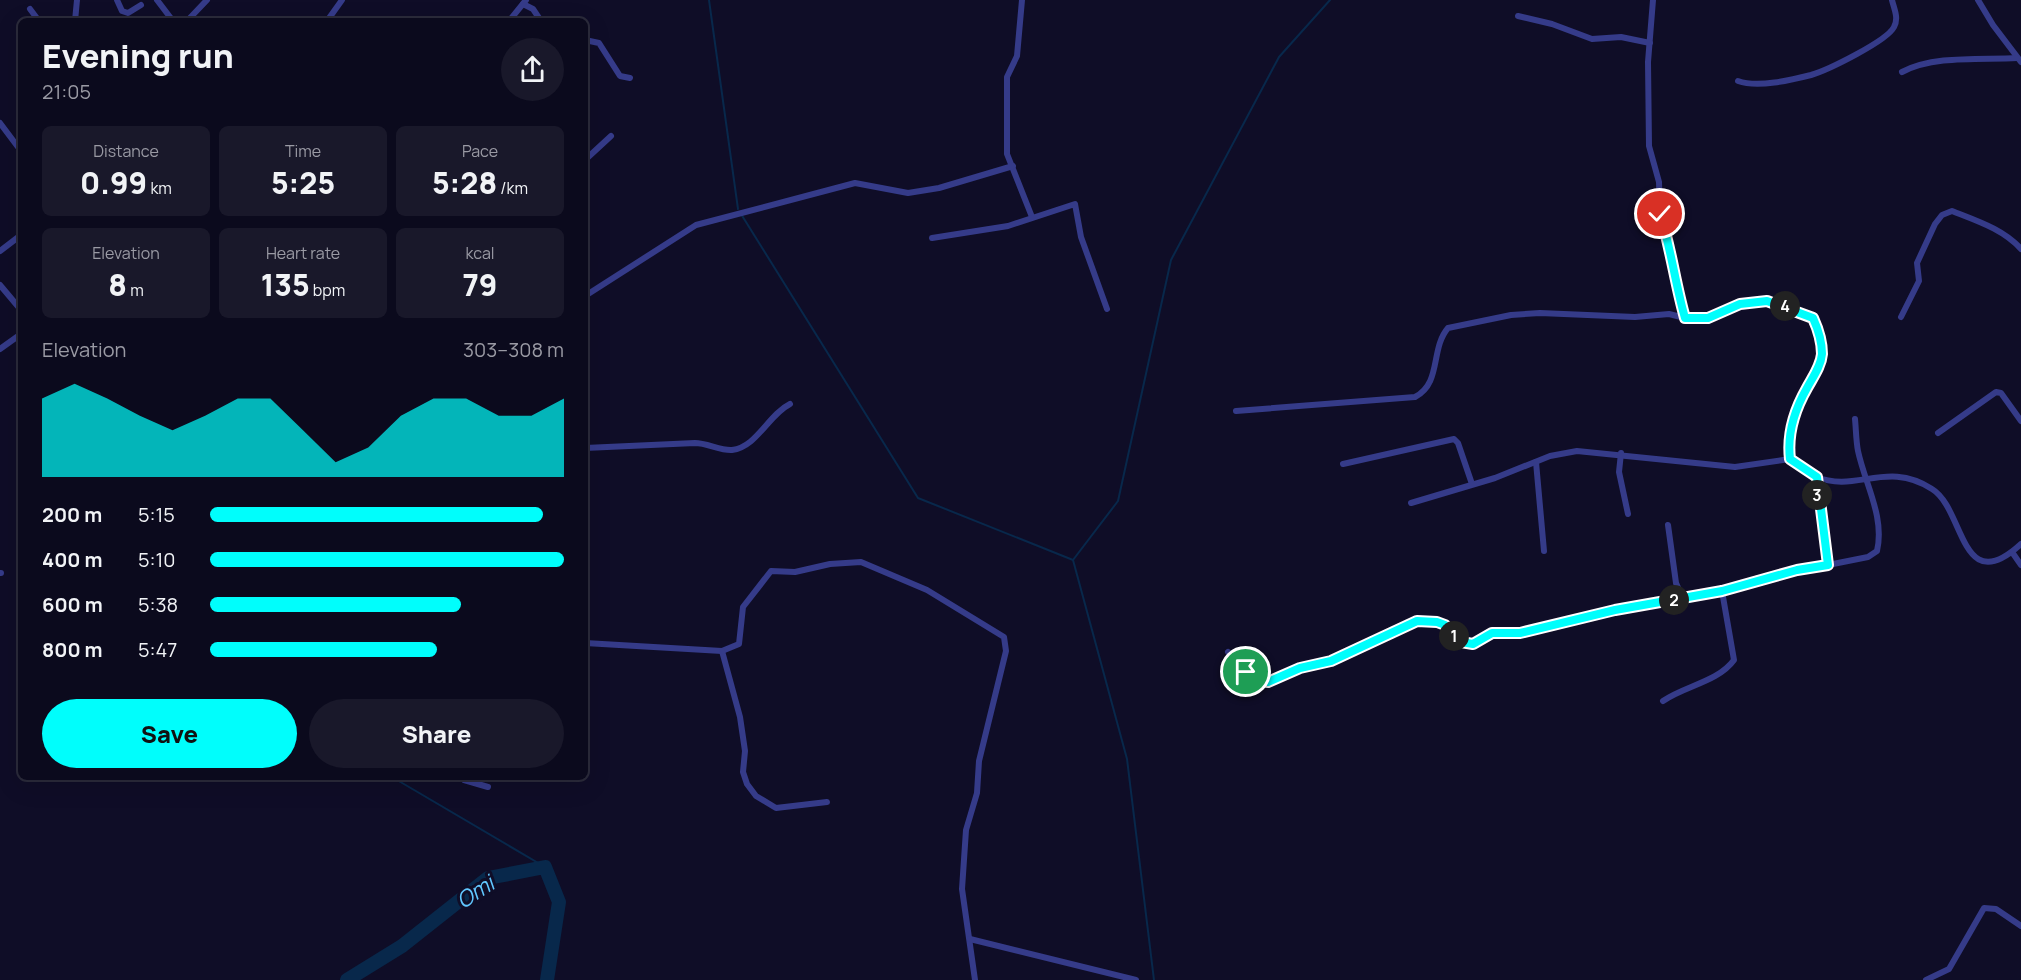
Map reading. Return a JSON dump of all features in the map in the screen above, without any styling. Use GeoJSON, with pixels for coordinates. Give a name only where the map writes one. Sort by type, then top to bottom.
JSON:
{"type":"FeatureCollection","features":[{"type":"Feature","properties":{"kind":"street"},"geometry":{"type":"LineString","coordinates":[[75,18],[77,0]]}},
{"type":"Feature","properties":{"kind":"street"},"geometry":{"type":"LineString","coordinates":[[117,0],[122,11],[128,13],[141,5]]}},
{"type":"Feature","properties":{"kind":"street"},"geometry":{"type":"LineString","coordinates":[[157,0],[171,18]]}},
{"type":"Feature","properties":{"kind":"street"},"geometry":{"type":"LineString","coordinates":[[190,18],[207,0]]}},
{"type":"Feature","properties":{"kind":"street"},"geometry":{"type":"LineString","coordinates":[[329,18],[342,0]]}},
{"type":"Feature","properties":{"kind":"street"},"geometry":{"type":"LineString","coordinates":[[1022,0],[1017,56],[1007,77],[1007,154],[1032,217]]}},
{"type":"Feature","properties":{"kind":"street"},"geometry":{"type":"LineString","coordinates":[[1653,0],[1650,43],[1650,146],[1659,182],[1660,214],[1670,245],[1676,287],[1685,318]]}},
{"type":"Feature","properties":{"kind":"street"},"geometry":{"type":"LineString","coordinates":[[1738,81],[1750,84],[1811,75],[1876,43],[1894,28],[1897,21],[1892,0]]}},
{"type":"Feature","properties":{"kind":"street"},"geometry":{"type":"LineString","coordinates":[[1978,0],[2019,60]]}},
{"type":"Feature","properties":{"kind":"street"},"geometry":{"type":"LineString","coordinates":[[511,18],[524,2],[539,18]]}},
{"type":"Feature","properties":{"kind":"street"},"geometry":{"type":"LineString","coordinates":[[30,9],[37,18]]}},
{"type":"Feature","properties":{"kind":"street"},"geometry":{"type":"LineString","coordinates":[[1518,16],[1552,24],[1592,39],[1627,37],[1650,43]]}},
{"type":"Feature","properties":{"kind":"street"},"geometry":{"type":"LineString","coordinates":[[588,41],[599,43],[620,76],[630,78]]}},
{"type":"Feature","properties":{"kind":"street"},"geometry":{"type":"LineString","coordinates":[[1902,72],[1913,66],[1943,62],[2019,60]]}},
{"type":"Feature","properties":{"kind":"street"},"geometry":{"type":"LineString","coordinates":[[0,123],[18,144]]}},
{"type":"Feature","properties":{"kind":"street"},"geometry":{"type":"LineString","coordinates":[[588,155],[611,136]]}},
{"type":"Feature","properties":{"kind":"street"},"geometry":{"type":"LineString","coordinates":[[588,294],[696,225],[855,183],[909,193],[939,188],[1013,166]]}},
{"type":"Feature","properties":{"kind":"street"},"geometry":{"type":"LineString","coordinates":[[932,238],[1008,226],[1075,204],[1081,237],[1107,309]]}},
{"type":"Feature","properties":{"kind":"street"},"geometry":{"type":"LineString","coordinates":[[1901,317],[1919,281],[1917,263],[1935,224],[1947,212],[1952,211],[2010,237],[2021,249]]}},
{"type":"Feature","properties":{"kind":"street"},"geometry":{"type":"LineString","coordinates":[[0,251],[18,237]]}},
{"type":"Feature","properties":{"kind":"street"},"geometry":{"type":"LineString","coordinates":[[0,285],[18,306]]}},
{"type":"Feature","properties":{"kind":"street"},"geometry":{"type":"LineString","coordinates":[[1236,411],[1415,397],[1431,382],[1441,339],[1448,328],[1511,315],[1540,313],[1635,317],[1669,314],[1685,318],[1708,318],[1740,304],[1767,301],[1813,318],[1820,335],[1822,355],[1816,373],[1793,420],[1788,442],[1790,459]]}},
{"type":"Feature","properties":{"kind":"street"},"geometry":{"type":"LineString","coordinates":[[0,349],[18,336]]}},
{"type":"Feature","properties":{"kind":"street"},"geometry":{"type":"LineString","coordinates":[[1938,433],[1996,392],[2001,393],[2021,421]]}},
{"type":"Feature","properties":{"kind":"street"},"geometry":{"type":"LineString","coordinates":[[588,448],[708,443],[730,451],[746,447],[774,414],[790,404]]}},
{"type":"Feature","properties":{"kind":"street"},"geometry":{"type":"LineString","coordinates":[[1228,652],[1246,672],[1261,681],[1268,682],[1300,668],[1331,661],[1417,621],[1437,622],[1445,625],[1461,642],[1473,644],[1492,633],[1520,633],[1615,610],[1722,591],[1797,570],[1869,557],[1877,551],[1877,513],[1858,450],[1855,419]]}},
{"type":"Feature","properties":{"kind":"street"},"geometry":{"type":"LineString","coordinates":[[1343,464],[1454,439],[1458,443],[1472,484]]}},
{"type":"Feature","properties":{"kind":"street"},"geometry":{"type":"LineString","coordinates":[[1411,503],[1577,451],[1621,453],[1735,467],[1790,459],[1817,477],[1842,480],[1903,475],[1922,483],[1943,499],[1965,547],[1975,557],[1990,561],[2012,552],[2021,544]]}},
{"type":"Feature","properties":{"kind":"street"},"geometry":{"type":"LineString","coordinates":[[1621,453],[1619,472],[1628,514]]}},
{"type":"Feature","properties":{"kind":"street"},"geometry":{"type":"LineString","coordinates":[[1536,462],[1544,550]]}},
{"type":"Feature","properties":{"kind":"street"},"geometry":{"type":"LineString","coordinates":[[1817,477],[1828,565]]}},
{"type":"Feature","properties":{"kind":"street"},"geometry":{"type":"LineString","coordinates":[[1668,525],[1675,559],[1676,583],[1683,599]]}},
{"type":"Feature","properties":{"kind":"street"},"geometry":{"type":"LineString","coordinates":[[2012,552],[2021,565]]}},
{"type":"Feature","properties":{"kind":"street"},"geometry":{"type":"LineString","coordinates":[[588,643],[722,651],[739,644],[743,607],[771,571],[795,572],[830,564],[861,562],[927,590],[1004,637],[1006,651],[979,761],[977,794],[966,830],[962,889],[975,980]]}},
{"type":"Feature","properties":{"kind":"street"},"geometry":{"type":"LineString","coordinates":[[1663,702],[1676,692],[1713,676],[1734,660],[1722,591]]}},
{"type":"Feature","properties":{"kind":"street"},"geometry":{"type":"LineString","coordinates":[[722,651],[740,717],[745,751],[742,772],[747,784],[756,796],[776,808],[828,802]]}},
{"type":"Feature","properties":{"kind":"street"},"geometry":{"type":"LineString","coordinates":[[464,780],[488,788]]}},
{"type":"Feature","properties":{"kind":"street"},"geometry":{"type":"LineString","coordinates":[[1926,980],[1949,969],[1984,908],[1996,909],[2021,926]]}},
{"type":"Feature","properties":{"kind":"street"},"geometry":{"type":"LineString","coordinates":[[970,939],[1136,980]]}},
{"type":"Feature","properties":{"kind":"waterway"},"geometry":{"type":"LineString","coordinates":[[709,0],[738,209]]}},
{"type":"Feature","properties":{"kind":"waterway"},"geometry":{"type":"LineString","coordinates":[[1073,560],[1118,501],[1171,260],[1279,57],[1330,0]]}},
{"type":"Feature","properties":{"kind":"waterway"},"geometry":{"type":"LineString","coordinates":[[741,214],[918,498],[1073,560],[1127,759],[1154,980]]}},
{"type":"Feature","properties":{"kind":"waterway"},"geometry":{"type":"LineString","coordinates":[[397,780],[545,867]]}},
{"type":"Feature","properties":{"kind":"waterway","name":"Omi"},"geometry":{"type":"LineString","coordinates":[[347,980],[402,946],[488,878],[545,867],[559,902],[547,980]]}},
{"type":"Feature","properties":{"kind":"route"},"geometry":{"type":"LineString","coordinates":[[1246,672],[1261,681],[1268,682],[1300,668],[1331,661],[1359,649],[1392,630],[1417,621],[1429,620],[1445,625],[1455,638],[1461,642],[1473,644],[1492,633],[1520,633],[1536,627],[1615,610],[1722,591],[1797,570],[1828,565],[1816,491],[1817,477],[1790,459],[1788,442],[1793,420],[1816,373],[1822,355],[1820,335],[1813,318],[1767,301],[1740,304],[1708,318],[1685,318],[1676,287],[1670,245],[1660,214]]}}]}
